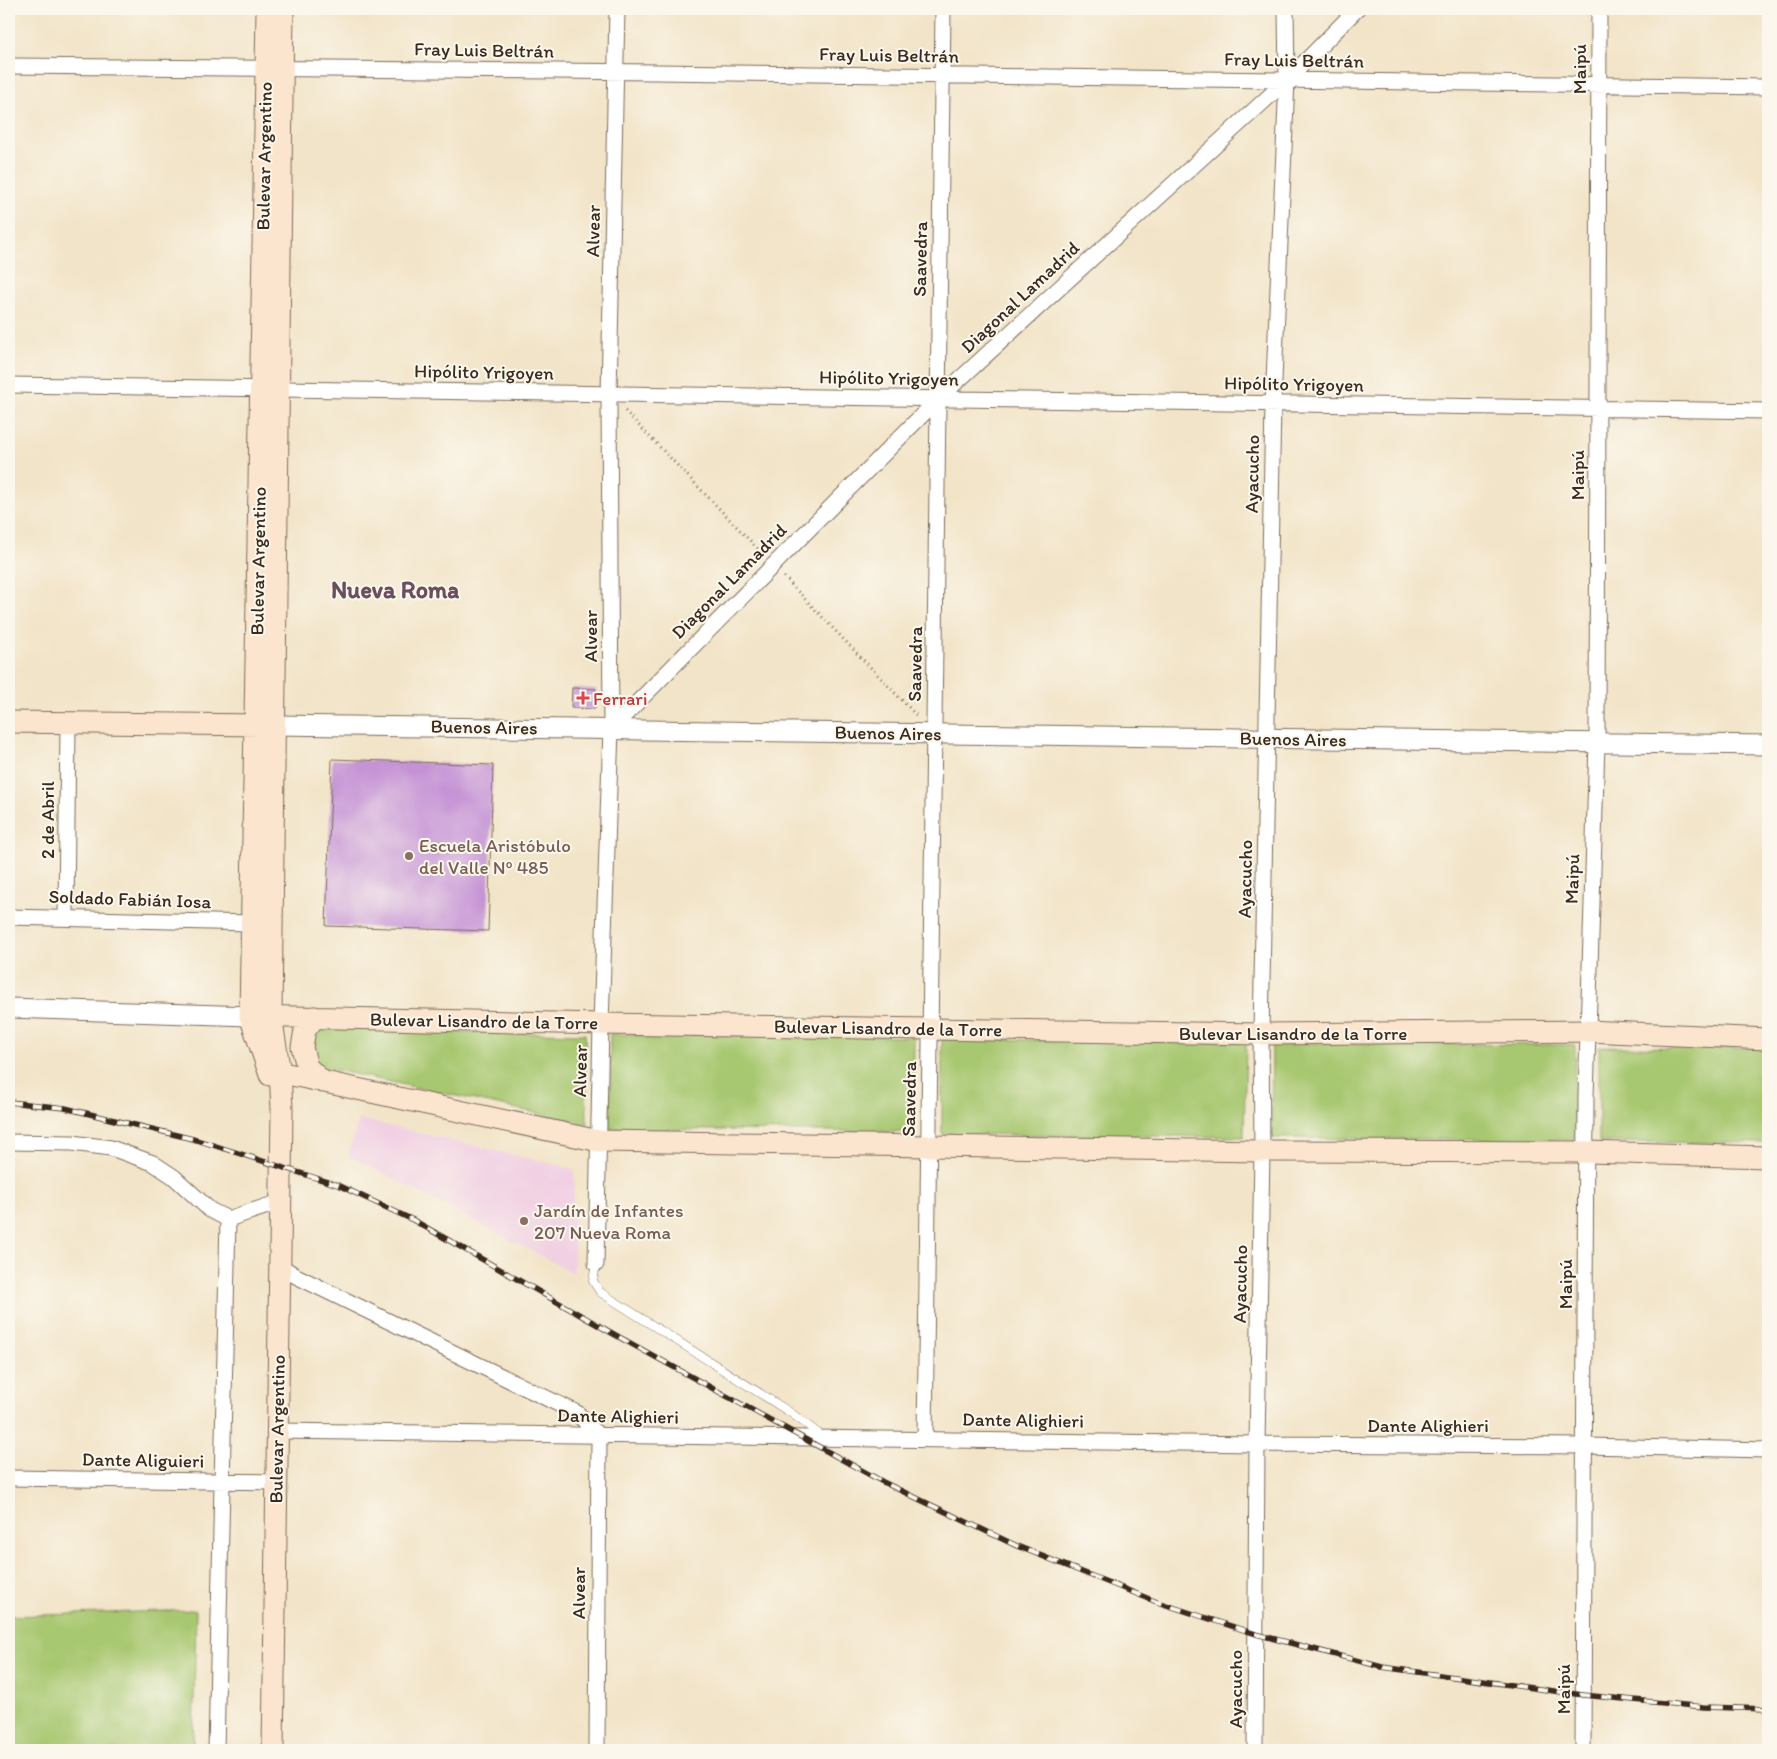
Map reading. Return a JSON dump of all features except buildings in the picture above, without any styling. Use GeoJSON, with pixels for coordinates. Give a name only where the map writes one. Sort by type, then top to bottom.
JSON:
{"type":"FeatureCollection","features":[{"type":"Feature","properties":{"kind":"main road","name":"Bulevar Argentino"},"geometry":{"type":"LineString","coordinates":[[260,1016],[274,68],[267,9]]}},
{"type":"Feature","properties":{"kind":"main road","name":"Bulevar Argentino"},"geometry":{"type":"LineString","coordinates":[[274,68],[284,9]]}},
{"type":"Feature","properties":{"kind":"main road","name":"Buenos Aires"},"geometry":{"type":"LineString","coordinates":[[9,722],[265,725]]}},
{"type":"Feature","properties":{"kind":"main road","name":"Bulevar Argentino"},"geometry":{"type":"LineString","coordinates":[[265,725],[251,923],[260,1016],[282,1109],[274,1750]]}},
{"type":"Feature","properties":{"kind":"main road","name":"Bulevar Lisandro de la Torre"},"geometry":{"type":"LineString","coordinates":[[260,1016],[601,1024],[1261,1034],[1587,1031],[1768,1039]]}},
{"type":"Feature","properties":{"kind":"main road"},"geometry":{"type":"LineString","coordinates":[[315,1017],[305,1030],[302,1046],[307,1067],[323,1082]]}},
{"type":"Feature","properties":{"kind":"main road"},"geometry":{"type":"LineString","coordinates":[[274,1071],[599,1141],[1262,1150],[1586,1152],[1768,1157]]}},
{"type":"Feature","properties":{"kind":"street","name":"Alvear"},"geometry":{"type":"LineString","coordinates":[[596,1264],[601,1024],[611,729],[609,394],[617,9]]}},
{"type":"Feature","properties":{"kind":"street","name":"Saavedra"},"geometry":{"type":"LineString","coordinates":[[925,1439],[943,9]]}},
{"type":"Feature","properties":{"kind":"street","name":"Ayacucho"},"geometry":{"type":"LineString","coordinates":[[1255,1750],[1257,1444],[1262,1150],[1261,1034],[1273,404],[1287,80],[1286,9]]}},
{"type":"Feature","properties":{"kind":"street","name":"Diagonal Lamadrid"},"geometry":{"type":"LineString","coordinates":[[611,729],[938,399],[1287,80],[1357,9]]}},
{"type":"Feature","properties":{"kind":"street","name":"Maipú"},"geometry":{"type":"LineString","coordinates":[[1583,1750],[1587,1031],[1597,743],[1599,9]]}},
{"type":"Feature","properties":{"kind":"street","name":"Fray Luis Beltrán"},"geometry":{"type":"LineString","coordinates":[[9,66],[1768,87]]}},
{"type":"Feature","properties":{"kind":"street","name":"Hipólito Yrigoyen"},"geometry":{"type":"LineString","coordinates":[[9,385],[1768,411]]}},
{"type":"Feature","properties":{"kind":"street","name":"2 de Abril"},"geometry":{"type":"LineString","coordinates":[[66,917],[68,724]]}},
{"type":"Feature","properties":{"kind":"street","name":"Buenos Aires"},"geometry":{"type":"LineString","coordinates":[[265,725],[1768,745]]}},
{"type":"Feature","properties":{"kind":"street","name":"Soldado Fabián Iosa"},"geometry":{"type":"LineString","coordinates":[[9,916],[251,923]]}},
{"type":"Feature","properties":{"kind":"street","name":"Bulevar Lisandro de la Torre"},"geometry":{"type":"LineString","coordinates":[[9,1008],[260,1016]]}},
{"type":"Feature","properties":{"kind":"street"},"geometry":{"type":"LineString","coordinates":[[9,1142],[72,1143],[111,1148],[153,1163],[174,1177],[210,1210],[228,1219],[280,1202]]}},
{"type":"Feature","properties":{"kind":"street"},"geometry":{"type":"LineString","coordinates":[[216,1750],[228,1219]]}},
{"type":"Feature","properties":{"kind":"street"},"geometry":{"type":"LineString","coordinates":[[279,1265],[305,1281],[576,1412],[599,1436]]}},
{"type":"Feature","properties":{"kind":"street","name":"Dante Alighieri"},"geometry":{"type":"LineString","coordinates":[[277,1432],[1257,1444],[1584,1446],[1768,1450]]}},
{"type":"Feature","properties":{"kind":"street","name":"Alvear"},"geometry":{"type":"LineString","coordinates":[[597,1750],[599,1436]]}},
{"type":"Feature","properties":{"kind":"street","name":"Dante Aliguieri"},"geometry":{"type":"LineString","coordinates":[[9,1478],[276,1482]]}},
{"type":"Feature","properties":{"kind":"lane"},"geometry":{"type":"LineString","coordinates":[[596,1264],[594,1281],[600,1292],[790,1413],[825,1438]]}},
{"type":"Feature","properties":{"kind":"shaded area","name":"Jardín de Infantes 207 Nueva Roma"},"geometry":{"type":"Polygon","coordinates":[[[359,1119],[574,1169],[574,1273],[348,1155],[359,1119]]]}},
{"type":"Feature","properties":{"kind":"green space"},"geometry":{"type":"Polygon","coordinates":[[[315,1029],[585,1034],[587,1124],[321,1067],[308,1047],[315,1029]]]}},
{"type":"Feature","properties":{"kind":"green space"},"geometry":{"type":"Polygon","coordinates":[[[610,1034],[914,1037],[913,1132],[610,1129],[610,1034]]]}},
{"type":"Feature","properties":{"kind":"green space"},"geometry":{"type":"Polygon","coordinates":[[[942,1039],[1246,1042],[1244,1137],[942,1134],[942,1039]]]}},
{"type":"Feature","properties":{"kind":"green space"},"geometry":{"type":"Polygon","coordinates":[[[1272,1043],[1575,1045],[1574,1140],[1271,1138],[1272,1043]]]}},
{"type":"Feature","properties":{"kind":"green space"},"geometry":{"type":"Polygon","coordinates":[[[1599,1047],[1768,1048],[1768,1143],[1599,1142],[1599,1047]]]}},
{"type":"Feature","properties":{"kind":"green space"},"geometry":{"type":"Polygon","coordinates":[[[196,1610],[193,1750],[9,1750],[9,1616],[196,1610]]]}},
{"type":"Feature","properties":{"kind":"railway"},"geometry":{"type":"LineString","coordinates":[[9,1102],[65,1108],[197,1140],[338,1185],[413,1220],[619,1337],[883,1482],[1017,1546],[1157,1602],[1256,1634],[1382,1667],[1583,1695],[1704,1707],[1768,1709]]}},
{"type":"Feature","properties":{"kind":"place","name":"Ferrari"},"geometry":{"type":"Point","coordinates":[583,698]}},
{"type":"Feature","properties":{"kind":"place","name":"Escuela Aristóbulo del Valle Nº 485"},"geometry":{"type":"Point","coordinates":[409,856]}},
{"type":"Feature","properties":{"kind":"place","name":"Jardín de Infantes 207 Nueva Roma"},"geometry":{"type":"Point","coordinates":[524,1221]}},
{"type":"Feature","properties":{"kind":"district","name":"Nueva Roma"},"geometry":{"type":"Point","coordinates":[395,589]}}]}
